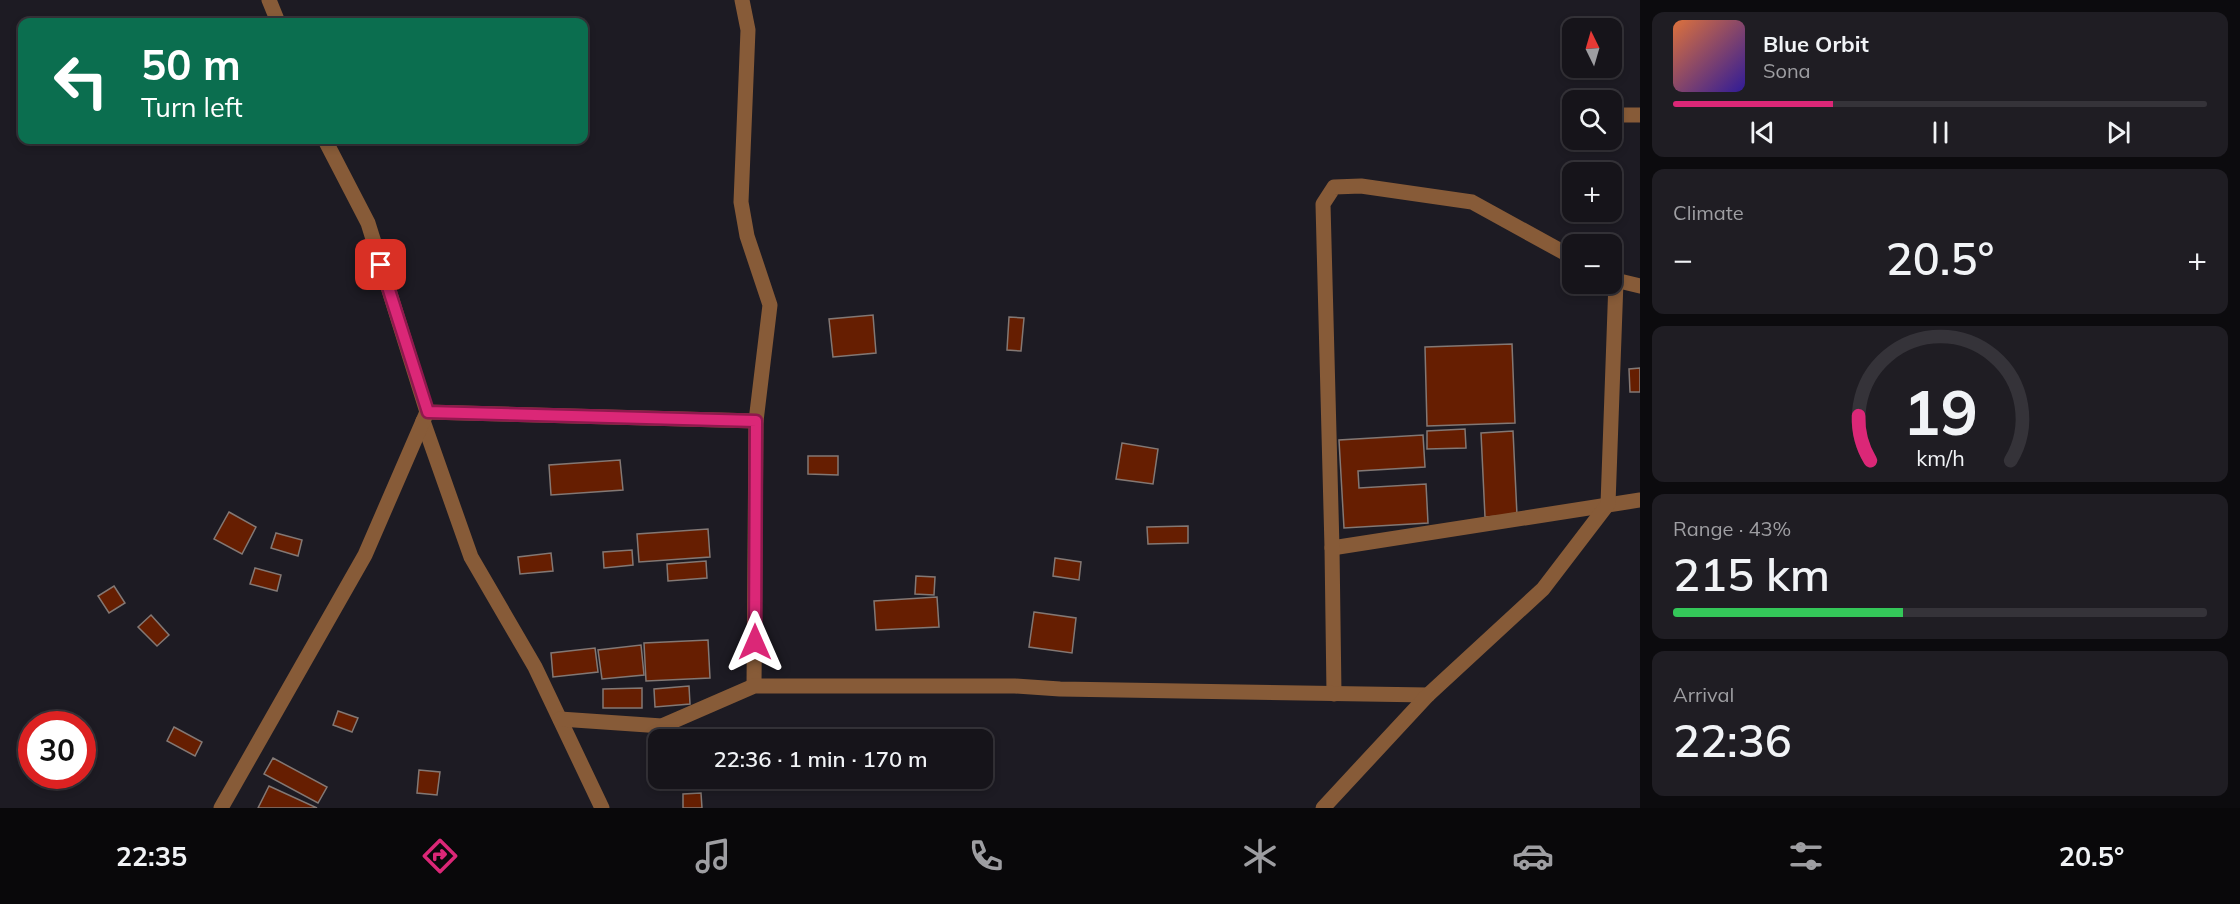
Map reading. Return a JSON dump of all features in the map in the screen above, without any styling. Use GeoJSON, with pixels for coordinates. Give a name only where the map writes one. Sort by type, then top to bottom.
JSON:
{"type":"FeatureCollection","features":[{"type":"Feature","properties":{"kind":"street"},"geometry":{"type":"LineString","coordinates":[[269,0],[276,18]]}},
{"type":"Feature","properties":{"kind":"street"},"geometry":{"type":"LineString","coordinates":[[742,0],[748,30],[741,202],[747,236],[770,305],[756,421],[754,686]]}},
{"type":"Feature","properties":{"kind":"street"},"geometry":{"type":"LineString","coordinates":[[1622,114],[1640,115]]}},
{"type":"Feature","properties":{"kind":"street"},"geometry":{"type":"LineString","coordinates":[[327,144],[368,223],[425,416],[471,557],[535,667],[602,808]]}},
{"type":"Feature","properties":{"kind":"street"},"geometry":{"type":"LineString","coordinates":[[1334,693],[1323,204],[1334,187],[1361,186],[1472,202],[1562,252]]}},
{"type":"Feature","properties":{"kind":"street"},"geometry":{"type":"LineString","coordinates":[[1622,282],[1640,286]]}},
{"type":"Feature","properties":{"kind":"street"},"geometry":{"type":"LineString","coordinates":[[1323,808],[1428,695],[1544,589],[1608,504],[1613,294]]}},
{"type":"Feature","properties":{"kind":"street"},"geometry":{"type":"LineString","coordinates":[[425,416],[756,421]]}},
{"type":"Feature","properties":{"kind":"street"},"geometry":{"type":"LineString","coordinates":[[221,808],[365,555],[425,416]]}},
{"type":"Feature","properties":{"kind":"street"},"geometry":{"type":"LineString","coordinates":[[1332,548],[1640,500]]}},
{"type":"Feature","properties":{"kind":"street"},"geometry":{"type":"LineString","coordinates":[[560,719],[662,726],[754,686],[1015,686],[1428,695]]}},
{"type":"Feature","properties":{"kind":"building"},"geometry":{"type":"Polygon","coordinates":[[[873,315],[876,353],[833,357],[829,319],[873,315]]]}},
{"type":"Feature","properties":{"kind":"building"},"geometry":{"type":"Polygon","coordinates":[[[1009,317],[1024,318],[1021,351],[1007,350],[1009,317]]]}},
{"type":"Feature","properties":{"kind":"building"},"geometry":{"type":"Polygon","coordinates":[[[1512,344],[1515,423],[1427,426],[1425,347],[1512,344]]]}},
{"type":"Feature","properties":{"kind":"building"},"geometry":{"type":"Polygon","coordinates":[[[1640,368],[1640,392],[1630,392],[1629,369],[1640,368]]]}},
{"type":"Feature","properties":{"kind":"building"},"geometry":{"type":"Polygon","coordinates":[[[1465,429],[1466,448],[1427,449],[1427,431],[1465,429]]]}},
{"type":"Feature","properties":{"kind":"building"},"geometry":{"type":"Polygon","coordinates":[[[1513,431],[1517,515],[1485,517],[1481,433],[1513,431]]]}},
{"type":"Feature","properties":{"kind":"building"},"geometry":{"type":"Polygon","coordinates":[[[1423,435],[1425,467],[1358,471],[1359,488],[1426,484],[1428,523],[1344,528],[1339,440],[1423,435]]]}},
{"type":"Feature","properties":{"kind":"building"},"geometry":{"type":"Polygon","coordinates":[[[1122,443],[1158,449],[1153,484],[1116,479],[1122,443]]]}},
{"type":"Feature","properties":{"kind":"building"},"geometry":{"type":"Polygon","coordinates":[[[808,456],[838,456],[838,475],[808,474],[808,456]]]}},
{"type":"Feature","properties":{"kind":"building"},"geometry":{"type":"Polygon","coordinates":[[[620,460],[623,490],[551,495],[549,465],[620,460]]]}},
{"type":"Feature","properties":{"kind":"building"},"geometry":{"type":"Polygon","coordinates":[[[229,512],[256,527],[242,554],[214,539],[229,512]]]}},
{"type":"Feature","properties":{"kind":"building"},"geometry":{"type":"Polygon","coordinates":[[[1188,526],[1188,543],[1148,544],[1147,527],[1188,526]]]}},
{"type":"Feature","properties":{"kind":"building"},"geometry":{"type":"Polygon","coordinates":[[[708,529],[710,557],[639,562],[637,534],[708,529]]]}},
{"type":"Feature","properties":{"kind":"building"},"geometry":{"type":"Polygon","coordinates":[[[276,533],[302,540],[298,556],[271,548],[276,533]]]}},
{"type":"Feature","properties":{"kind":"building"},"geometry":{"type":"Polygon","coordinates":[[[632,550],[633,565],[604,568],[603,552],[632,550]]]}},
{"type":"Feature","properties":{"kind":"building"},"geometry":{"type":"Polygon","coordinates":[[[551,553],[553,571],[520,574],[518,557],[551,553]]]}},
{"type":"Feature","properties":{"kind":"building"},"geometry":{"type":"Polygon","coordinates":[[[1055,558],[1081,562],[1079,580],[1053,576],[1055,558]]]}},
{"type":"Feature","properties":{"kind":"building"},"geometry":{"type":"Polygon","coordinates":[[[706,561],[707,578],[668,581],[667,564],[706,561]]]}},
{"type":"Feature","properties":{"kind":"building"},"geometry":{"type":"Polygon","coordinates":[[[255,568],[281,575],[277,591],[250,584],[255,568]]]}},
{"type":"Feature","properties":{"kind":"building"},"geometry":{"type":"Polygon","coordinates":[[[916,576],[935,577],[934,595],[915,594],[916,576]]]}},
{"type":"Feature","properties":{"kind":"building"},"geometry":{"type":"Polygon","coordinates":[[[114,586],[125,603],[109,613],[98,596],[114,586]]]}},
{"type":"Feature","properties":{"kind":"building"},"geometry":{"type":"Polygon","coordinates":[[[937,597],[939,627],[876,630],[874,601],[937,597]]]}},
{"type":"Feature","properties":{"kind":"building"},"geometry":{"type":"Polygon","coordinates":[[[1034,612],[1076,618],[1072,653],[1029,647],[1034,612]]]}},
{"type":"Feature","properties":{"kind":"building"},"geometry":{"type":"Polygon","coordinates":[[[151,615],[169,635],[157,646],[138,627],[151,615]]]}},
{"type":"Feature","properties":{"kind":"building"},"geometry":{"type":"Polygon","coordinates":[[[708,640],[710,678],[646,681],[644,643],[708,640]]]}},
{"type":"Feature","properties":{"kind":"building"},"geometry":{"type":"Polygon","coordinates":[[[641,645],[644,675],[602,679],[598,650],[641,645]]]}},
{"type":"Feature","properties":{"kind":"building"},"geometry":{"type":"Polygon","coordinates":[[[595,648],[598,672],[553,677],[551,653],[595,648]]]}},
{"type":"Feature","properties":{"kind":"building"},"geometry":{"type":"Polygon","coordinates":[[[689,686],[690,704],[655,707],[654,689],[689,686]]]}},
{"type":"Feature","properties":{"kind":"building"},"geometry":{"type":"Polygon","coordinates":[[[642,688],[642,708],[603,708],[603,689],[642,688]]]}},
{"type":"Feature","properties":{"kind":"building"},"geometry":{"type":"Polygon","coordinates":[[[338,711],[358,718],[352,732],[333,725],[338,711]]]}},
{"type":"Feature","properties":{"kind":"building"},"geometry":{"type":"Polygon","coordinates":[[[174,727],[202,742],[195,756],[167,741],[174,727]]]}},
{"type":"Feature","properties":{"kind":"building"},"geometry":{"type":"Polygon","coordinates":[[[273,758],[327,787],[318,803],[264,774],[273,758]]]}},
{"type":"Feature","properties":{"kind":"building"},"geometry":{"type":"Polygon","coordinates":[[[419,770],[440,772],[437,795],[417,793],[419,770]]]}},
{"type":"Feature","properties":{"kind":"building"},"geometry":{"type":"Polygon","coordinates":[[[269,786],[317,808],[258,808],[269,786]]]}},
{"type":"Feature","properties":{"kind":"building"},"geometry":{"type":"Polygon","coordinates":[[[701,793],[702,808],[683,808],[683,794],[701,793]]]}},
{"type":"Feature","properties":{"kind":"route"},"geometry":{"type":"LineString","coordinates":[[381,265],[428,412],[756,421],[755,642]]}}]}
